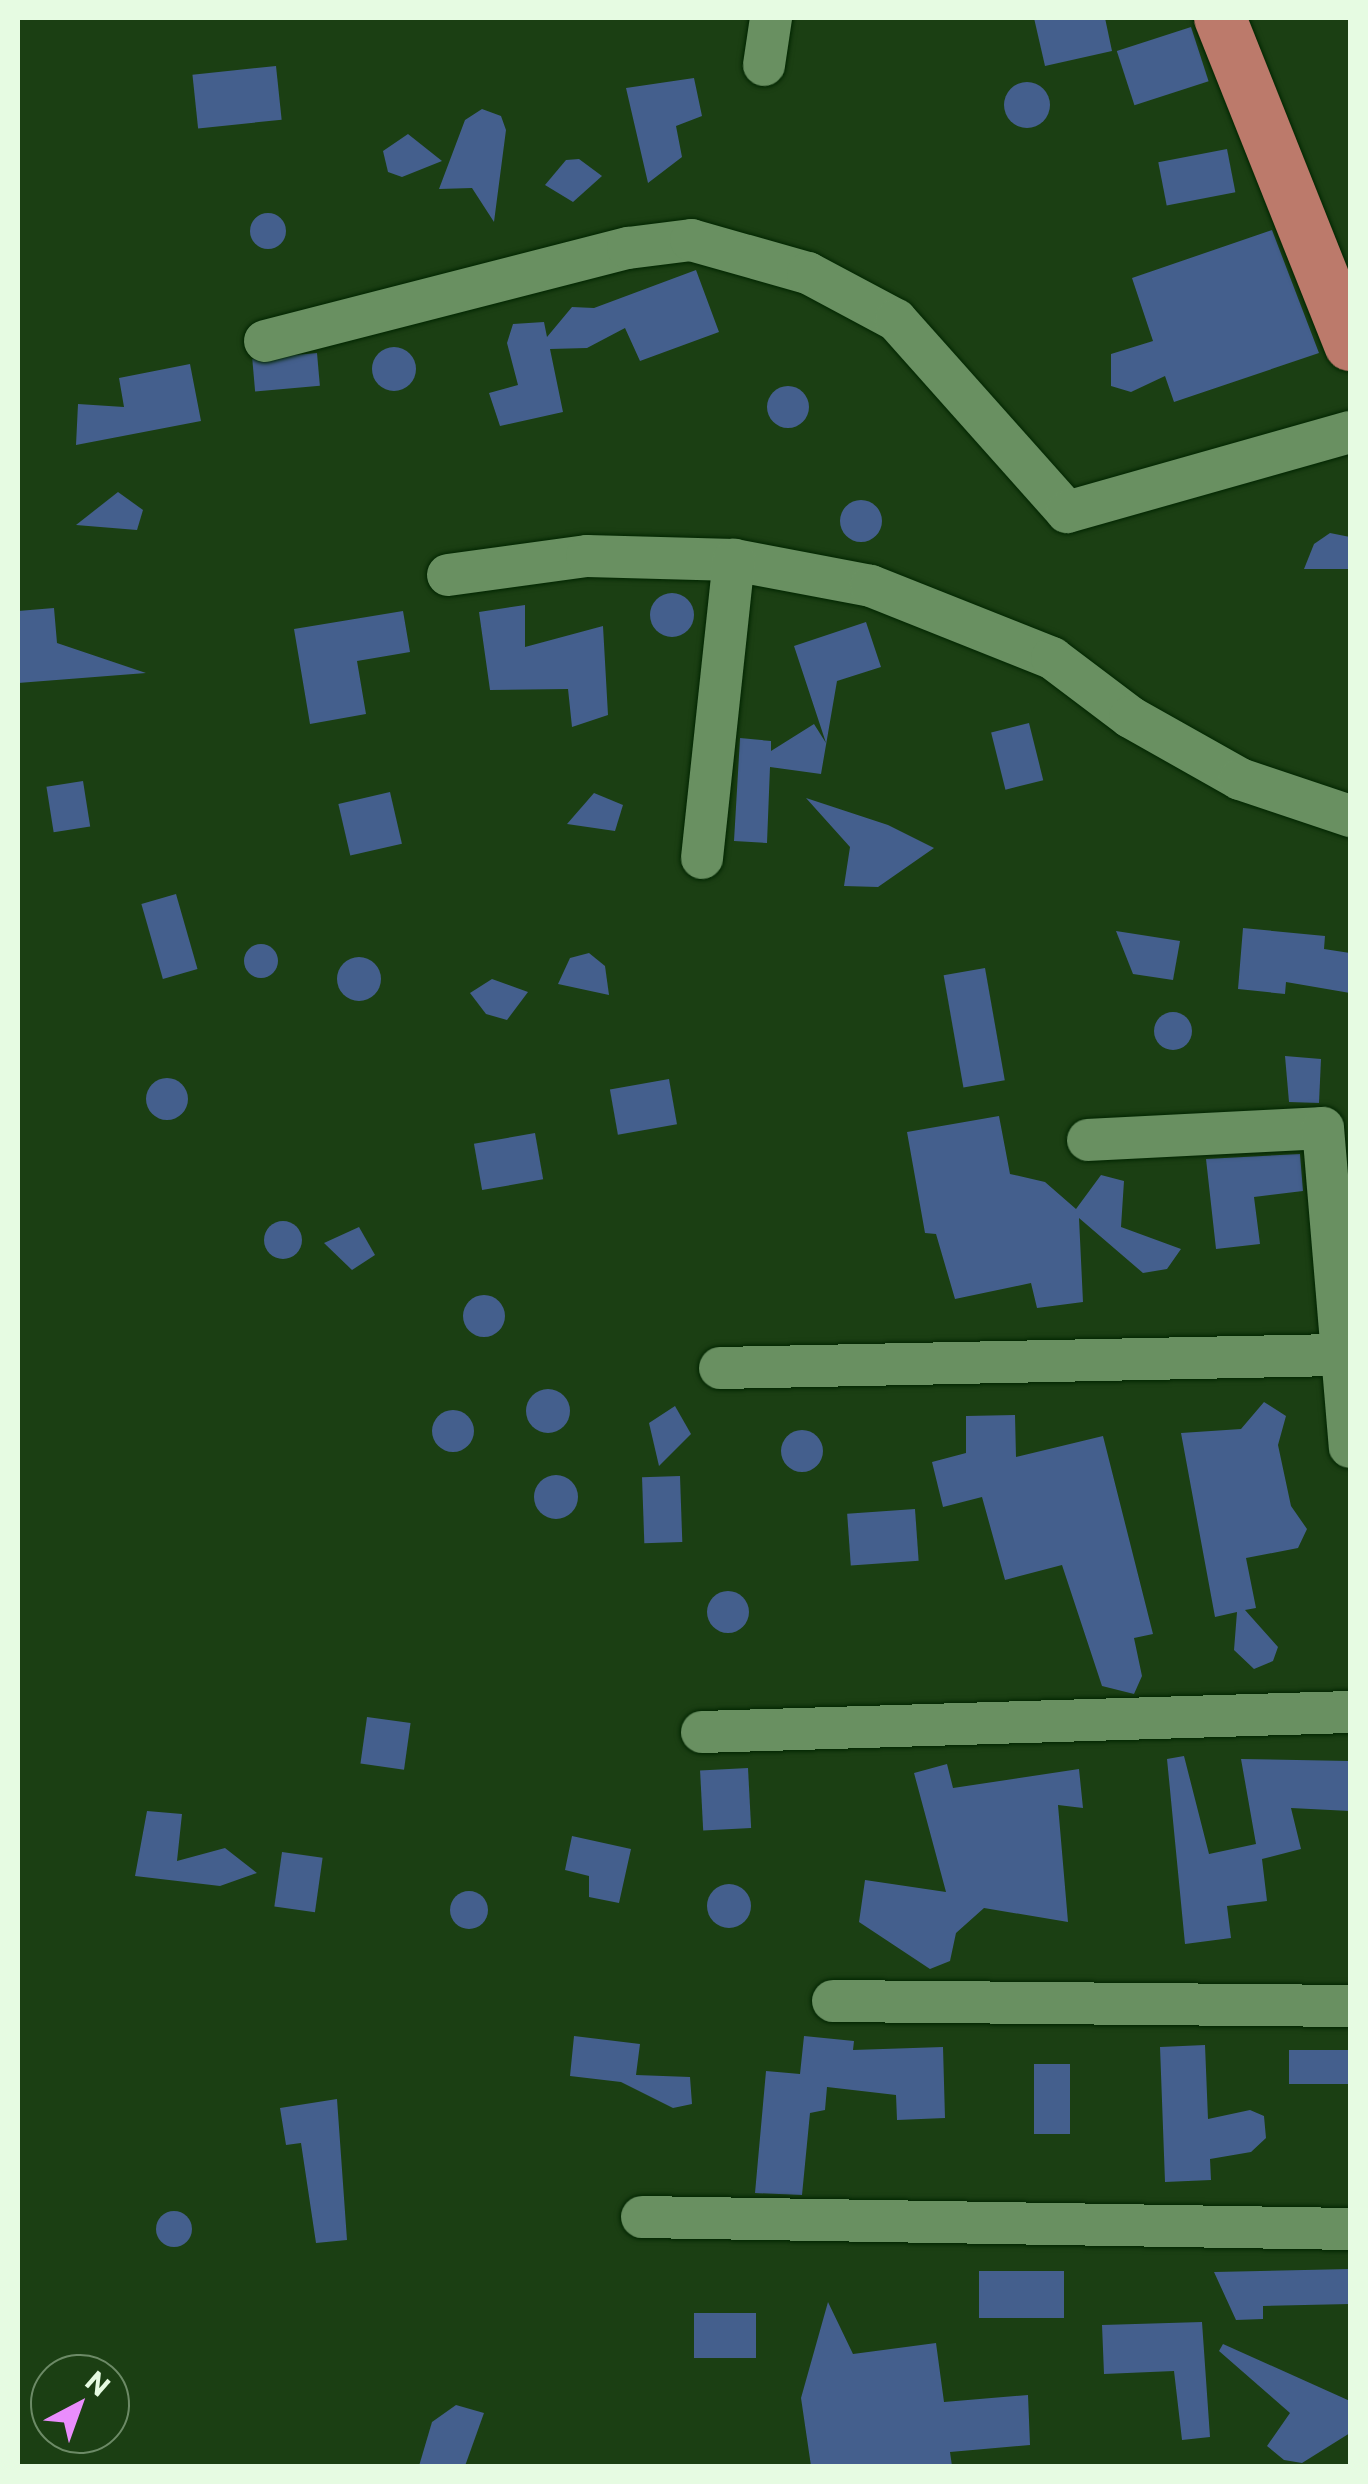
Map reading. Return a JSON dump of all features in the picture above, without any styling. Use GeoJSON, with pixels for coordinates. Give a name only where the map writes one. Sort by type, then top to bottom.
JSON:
{"type":"FeatureCollection","features":[{"type":"Feature","properties":{"kind":"main road"},"geometry":{"type":"LineString","coordinates":[[1220,18],[1350,346]]}},
{"type":"Feature","properties":{"kind":"street"},"geometry":{"type":"LineString","coordinates":[[764,65],[771,18]]}},
{"type":"Feature","properties":{"kind":"street"},"geometry":{"type":"LineString","coordinates":[[265,341],[628,248],[691,240],[808,273],[896,320],[1067,512],[1350,432]]}},
{"type":"Feature","properties":{"kind":"street"},"geometry":{"type":"LineString","coordinates":[[448,575],[587,556],[734,560],[871,586],[1052,658],[1130,717],[1240,778],[1350,816]]}},
{"type":"Feature","properties":{"kind":"street"},"geometry":{"type":"LineString","coordinates":[[702,858],[734,560]]}},
{"type":"Feature","properties":{"kind":"street"},"geometry":{"type":"LineString","coordinates":[[1088,1140],[1322,1128],[1338,1354],[1350,1447]]}},
{"type":"Feature","properties":{"kind":"street"},"geometry":{"type":"LineString","coordinates":[[720,1368],[1338,1354]]}},
{"type":"Feature","properties":{"kind":"street"},"geometry":{"type":"LineString","coordinates":[[702,1732],[1350,1712]]}},
{"type":"Feature","properties":{"kind":"street"},"geometry":{"type":"LineString","coordinates":[[834,2000],[1350,2006]]}},
{"type":"Feature","properties":{"kind":"street"},"geometry":{"type":"LineString","coordinates":[[642,2216],[1350,2230]]}},
{"type":"Feature","properties":{"kind":"building"},"geometry":{"type":"Polygon","coordinates":[[[1034,18],[1105,18],[1112,51],[1045,66],[1034,18]]]}},
{"type":"Feature","properties":{"kind":"building"},"geometry":{"type":"Polygon","coordinates":[[[1191,27],[1209,81],[1134,105],[1117,51],[1191,27]]]}},
{"type":"Feature","properties":{"kind":"building"},"geometry":{"type":"Polygon","coordinates":[[[276,66],[282,120],[198,128],[192,75],[276,66]]]}},
{"type":"Feature","properties":{"kind":"building"},"geometry":{"type":"Polygon","coordinates":[[[694,78],[702,116],[676,126],[682,157],[648,183],[626,88],[694,78]]]}},
{"type":"Feature","properties":{"kind":"building"},"geometry":{"type":"Polygon","coordinates":[[[1027,82],[1043,89],[1050,105],[1043,121],[1027,128],[1011,121],[1004,105],[1011,89],[1027,82]]]}},
{"type":"Feature","properties":{"kind":"building"},"geometry":{"type":"Polygon","coordinates":[[[482,109],[501,116],[506,130],[494,222],[472,188],[439,189],[465,120],[482,109]]]}},
{"type":"Feature","properties":{"kind":"building"},"geometry":{"type":"Polygon","coordinates":[[[408,134],[442,161],[402,177],[388,172],[383,151],[408,134]]]}},
{"type":"Feature","properties":{"kind":"building"},"geometry":{"type":"Polygon","coordinates":[[[1227,149],[1235,192],[1167,206],[1158,162],[1227,149]]]}},
{"type":"Feature","properties":{"kind":"building"},"geometry":{"type":"Polygon","coordinates":[[[579,159],[602,176],[573,202],[545,185],[566,160],[579,159]]]}},
{"type":"Feature","properties":{"kind":"building"},"geometry":{"type":"Polygon","coordinates":[[[268,213],[280,219],[286,231],[280,243],[268,249],[256,243],[250,231],[256,219],[268,213]]]}},
{"type":"Feature","properties":{"kind":"building"},"geometry":{"type":"Polygon","coordinates":[[[1272,230],[1319,353],[1174,402],[1165,376],[1131,392],[1111,386],[1111,354],[1153,341],[1132,278],[1272,230]]]}},
{"type":"Feature","properties":{"kind":"building"},"geometry":{"type":"Polygon","coordinates":[[[696,270],[719,332],[640,361],[625,328],[587,348],[550,349],[563,412],[500,426],[489,393],[518,385],[507,343],[513,324],[544,322],[547,337],[572,307],[594,308],[696,270]]]}},
{"type":"Feature","properties":{"kind":"building"},"geometry":{"type":"Polygon","coordinates":[[[394,347],[410,353],[416,369],[410,385],[394,391],[378,385],[372,369],[378,353],[394,347]]]}},
{"type":"Feature","properties":{"kind":"building"},"geometry":{"type":"Polygon","coordinates":[[[317,353],[320,386],[255,392],[252,359],[317,353]]]}},
{"type":"Feature","properties":{"kind":"building"},"geometry":{"type":"Polygon","coordinates":[[[190,364],[201,421],[76,445],[78,404],[124,407],[119,378],[190,364]]]}},
{"type":"Feature","properties":{"kind":"building"},"geometry":{"type":"Polygon","coordinates":[[[788,386],[803,392],[809,407],[803,422],[788,428],[773,422],[767,407],[773,392],[788,386]]]}},
{"type":"Feature","properties":{"kind":"building"},"geometry":{"type":"Polygon","coordinates":[[[118,492],[143,510],[137,530],[76,525],[118,492]]]}},
{"type":"Feature","properties":{"kind":"building"},"geometry":{"type":"Polygon","coordinates":[[[861,500],[876,506],[882,521],[876,536],[861,542],[846,536],[840,521],[846,506],[861,500]]]}},
{"type":"Feature","properties":{"kind":"building"},"geometry":{"type":"Polygon","coordinates":[[[1330,533],[1350,537],[1350,569],[1304,569],[1314,544],[1330,533]]]}},
{"type":"Feature","properties":{"kind":"building"},"geometry":{"type":"Polygon","coordinates":[[[672,593],[688,599],[694,615],[688,631],[672,637],[656,631],[650,615],[656,599],[672,593]]]}},
{"type":"Feature","properties":{"kind":"building"},"geometry":{"type":"Polygon","coordinates":[[[525,605],[525,647],[603,626],[608,715],[572,727],[568,689],[490,690],[479,612],[525,605]]]}},
{"type":"Feature","properties":{"kind":"building"},"geometry":{"type":"Polygon","coordinates":[[[54,608],[57,643],[146,673],[18,683],[18,611],[54,608]]]}},
{"type":"Feature","properties":{"kind":"building"},"geometry":{"type":"Polygon","coordinates":[[[403,611],[410,652],[357,661],[366,714],[310,724],[294,629],[403,611]]]}},
{"type":"Feature","properties":{"kind":"building"},"geometry":{"type":"Polygon","coordinates":[[[866,622],[881,667],[837,681],[821,774],[770,767],[767,843],[734,841],[740,738],[771,741],[771,751],[814,724],[826,743],[794,646],[866,622]]]}},
{"type":"Feature","properties":{"kind":"building"},"geometry":{"type":"Polygon","coordinates":[[[1029,723],[1043,780],[1005,790],[991,732],[1029,723]]]}},
{"type":"Feature","properties":{"kind":"building"},"geometry":{"type":"Polygon","coordinates":[[[83,781],[90,826],[54,832],[46,787],[83,781]]]}},
{"type":"Feature","properties":{"kind":"building"},"geometry":{"type":"Polygon","coordinates":[[[390,792],[402,844],[350,856],[338,804],[390,792]]]}},
{"type":"Feature","properties":{"kind":"building"},"geometry":{"type":"Polygon","coordinates":[[[594,793],[623,805],[615,831],[567,824],[594,793]]]}},
{"type":"Feature","properties":{"kind":"building"},"geometry":{"type":"Polygon","coordinates":[[[806,798],[888,825],[934,848],[878,887],[844,886],[850,847],[806,798]]]}},
{"type":"Feature","properties":{"kind":"building"},"geometry":{"type":"Polygon","coordinates":[[[176,894],[197,969],[163,979],[141,904],[176,894]]]}},
{"type":"Feature","properties":{"kind":"building"},"geometry":{"type":"Polygon","coordinates":[[[1243,928],[1325,936],[1324,949],[1350,953],[1350,993],[1286,982],[1285,994],[1238,989],[1243,928]]]}},
{"type":"Feature","properties":{"kind":"building"},"geometry":{"type":"Polygon","coordinates":[[[1116,931],[1180,941],[1173,980],[1133,974],[1116,931]]]}},
{"type":"Feature","properties":{"kind":"building"},"geometry":{"type":"Polygon","coordinates":[[[261,944],[273,949],[278,961],[273,973],[261,978],[249,973],[244,961],[249,949],[261,944]]]}},
{"type":"Feature","properties":{"kind":"building"},"geometry":{"type":"Polygon","coordinates":[[[589,953],[605,966],[609,995],[558,984],[570,958],[589,953]]]}},
{"type":"Feature","properties":{"kind":"building"},"geometry":{"type":"Polygon","coordinates":[[[359,957],[374,964],[381,979],[374,994],[359,1001],[344,994],[337,979],[344,964],[359,957]]]}},
{"type":"Feature","properties":{"kind":"building"},"geometry":{"type":"Polygon","coordinates":[[[985,968],[1005,1080],[963,1088],[944,975],[985,968]]]}},
{"type":"Feature","properties":{"kind":"building"},"geometry":{"type":"Polygon","coordinates":[[[492,979],[528,992],[507,1020],[486,1014],[470,993],[492,979]]]}},
{"type":"Feature","properties":{"kind":"building"},"geometry":{"type":"Polygon","coordinates":[[[1173,1012],[1186,1018],[1192,1031],[1186,1044],[1173,1050],[1160,1044],[1154,1031],[1160,1018],[1173,1012]]]}},
{"type":"Feature","properties":{"kind":"building"},"geometry":{"type":"Polygon","coordinates":[[[1285,1056],[1321,1059],[1319,1103],[1289,1102],[1285,1056]]]}},
{"type":"Feature","properties":{"kind":"building"},"geometry":{"type":"Polygon","coordinates":[[[167,1078],[182,1084],[188,1099],[182,1114],[167,1120],[152,1114],[146,1099],[152,1084],[167,1078]]]}},
{"type":"Feature","properties":{"kind":"building"},"geometry":{"type":"Polygon","coordinates":[[[669,1079],[677,1124],[618,1135],[610,1089],[669,1079]]]}},
{"type":"Feature","properties":{"kind":"building"},"geometry":{"type":"Polygon","coordinates":[[[999,1116],[1010,1174],[1045,1182],[1076,1209],[1101,1175],[1124,1181],[1121,1227],[1181,1249],[1167,1269],[1143,1273],[1079,1218],[1083,1302],[1037,1308],[1031,1283],[955,1299],[936,1234],[925,1233],[907,1132],[999,1116]]]}},
{"type":"Feature","properties":{"kind":"building"},"geometry":{"type":"Polygon","coordinates":[[[535,1133],[543,1179],[482,1190],[474,1144],[535,1133]]]}},
{"type":"Feature","properties":{"kind":"building"},"geometry":{"type":"Polygon","coordinates":[[[1300,1154],[1303,1191],[1254,1197],[1260,1244],[1216,1249],[1206,1159],[1300,1154]]]}},
{"type":"Feature","properties":{"kind":"building"},"geometry":{"type":"Polygon","coordinates":[[[283,1221],[297,1226],[302,1240],[297,1254],[283,1259],[269,1254],[264,1240],[269,1226],[283,1221]]]}},
{"type":"Feature","properties":{"kind":"building"},"geometry":{"type":"Polygon","coordinates":[[[359,1227],[375,1255],[352,1270],[324,1243],[359,1227]]]}},
{"type":"Feature","properties":{"kind":"building"},"geometry":{"type":"Polygon","coordinates":[[[484,1295],[499,1301],[505,1316],[499,1331],[484,1337],[469,1331],[463,1316],[469,1301],[484,1295]]]}},
{"type":"Feature","properties":{"kind":"building"},"geometry":{"type":"Polygon","coordinates":[[[548,1389],[563,1396],[570,1411],[563,1426],[548,1433],[533,1426],[526,1411],[533,1396],[548,1389]]]}},
{"type":"Feature","properties":{"kind":"building"},"geometry":{"type":"Polygon","coordinates":[[[1264,1402],[1286,1416],[1278,1445],[1291,1506],[1307,1529],[1298,1548],[1246,1558],[1256,1608],[1245,1610],[1278,1647],[1273,1661],[1254,1669],[1234,1650],[1237,1612],[1215,1617],[1181,1433],[1241,1429],[1264,1402]]]}},
{"type":"Feature","properties":{"kind":"building"},"geometry":{"type":"Polygon","coordinates":[[[675,1406],[691,1434],[659,1466],[649,1423],[675,1406]]]}},
{"type":"Feature","properties":{"kind":"building"},"geometry":{"type":"Polygon","coordinates":[[[453,1410],[468,1416],[474,1431],[468,1446],[453,1452],[438,1446],[432,1431],[438,1416],[453,1410]]]}},
{"type":"Feature","properties":{"kind":"building"},"geometry":{"type":"Polygon","coordinates":[[[1015,1415],[1016,1457],[1103,1436],[1153,1634],[1134,1638],[1142,1676],[1134,1694],[1102,1686],[1062,1565],[1005,1580],[982,1497],[943,1507],[932,1462],[966,1453],[966,1416],[1015,1415]]]}},
{"type":"Feature","properties":{"kind":"building"},"geometry":{"type":"Polygon","coordinates":[[[802,1430],[817,1436],[823,1451],[817,1466],[802,1472],[787,1466],[781,1451],[787,1436],[802,1430]]]}},
{"type":"Feature","properties":{"kind":"building"},"geometry":{"type":"Polygon","coordinates":[[[556,1475],[571,1482],[578,1497],[571,1512],[556,1519],[541,1512],[534,1497],[541,1482],[556,1475]]]}},
{"type":"Feature","properties":{"kind":"building"},"geometry":{"type":"Polygon","coordinates":[[[680,1476],[682,1542],[644,1543],[642,1477],[680,1476]]]}},
{"type":"Feature","properties":{"kind":"building"},"geometry":{"type":"Polygon","coordinates":[[[915,1509],[919,1561],[851,1566],[847,1514],[915,1509]]]}},
{"type":"Feature","properties":{"kind":"building"},"geometry":{"type":"Polygon","coordinates":[[[728,1591],[743,1597],[749,1612],[743,1627],[728,1633],[713,1627],[707,1612],[713,1597],[728,1591]]]}},
{"type":"Feature","properties":{"kind":"building"},"geometry":{"type":"Polygon","coordinates":[[[367,1717],[411,1723],[404,1770],[360,1764],[367,1717]]]}},
{"type":"Feature","properties":{"kind":"building"},"geometry":{"type":"Polygon","coordinates":[[[1184,1756],[1209,1854],[1256,1844],[1241,1759],[1350,1761],[1350,1811],[1291,1808],[1301,1849],[1262,1859],[1267,1901],[1227,1906],[1231,1938],[1185,1944],[1167,1759],[1184,1756]]]}},
{"type":"Feature","properties":{"kind":"building"},"geometry":{"type":"Polygon","coordinates":[[[947,1764],[953,1788],[1079,1769],[1083,1808],[1058,1805],[1068,1922],[984,1908],[956,1933],[950,1961],[930,1969],[859,1922],[865,1880],[946,1892],[914,1773],[947,1764]]]}},
{"type":"Feature","properties":{"kind":"building"},"geometry":{"type":"Polygon","coordinates":[[[748,1768],[751,1828],[703,1830],[700,1771],[748,1768]]]}},
{"type":"Feature","properties":{"kind":"building"},"geometry":{"type":"Polygon","coordinates":[[[147,1811],[182,1814],[177,1861],[225,1848],[257,1873],[220,1886],[135,1876],[147,1811]]]}},
{"type":"Feature","properties":{"kind":"building"},"geometry":{"type":"Polygon","coordinates":[[[572,1836],[631,1849],[619,1903],[589,1897],[589,1876],[565,1870],[572,1836]]]}},
{"type":"Feature","properties":{"kind":"building"},"geometry":{"type":"Polygon","coordinates":[[[282,1852],[323,1858],[315,1912],[274,1906],[282,1852]]]}},
{"type":"Feature","properties":{"kind":"building"},"geometry":{"type":"Polygon","coordinates":[[[729,1884],[744,1891],[751,1906],[744,1921],[729,1928],[714,1921],[707,1906],[714,1891],[729,1884]]]}},
{"type":"Feature","properties":{"kind":"building"},"geometry":{"type":"Polygon","coordinates":[[[469,1891],[483,1896],[488,1910],[483,1924],[469,1929],[455,1924],[450,1910],[455,1896],[469,1891]]]}},
{"type":"Feature","properties":{"kind":"building"},"geometry":{"type":"Polygon","coordinates":[[[574,2036],[640,2044],[636,2075],[690,2077],[692,2104],[673,2108],[621,2082],[570,2076],[574,2036]]]}},
{"type":"Feature","properties":{"kind":"building"},"geometry":{"type":"Polygon","coordinates":[[[804,2036],[854,2041],[853,2050],[943,2047],[945,2118],[897,2120],[896,2095],[827,2087],[825,2110],[810,2113],[802,2195],[755,2193],[766,2071],[800,2074],[804,2036]]]}},
{"type":"Feature","properties":{"kind":"building"},"geometry":{"type":"Polygon","coordinates":[[[1205,2045],[1208,2119],[1250,2110],[1264,2116],[1266,2138],[1251,2152],[1210,2159],[1211,2180],[1165,2182],[1160,2047],[1205,2045]]]}},
{"type":"Feature","properties":{"kind":"building"},"geometry":{"type":"Polygon","coordinates":[[[1289,2050],[1350,2050],[1350,2084],[1289,2084],[1289,2050]]]}},
{"type":"Feature","properties":{"kind":"building"},"geometry":{"type":"Polygon","coordinates":[[[1034,2064],[1070,2064],[1070,2134],[1034,2134],[1034,2064]]]}},
{"type":"Feature","properties":{"kind":"building"},"geometry":{"type":"Polygon","coordinates":[[[337,2099],[347,2240],[316,2243],[301,2143],[286,2145],[280,2108],[337,2099]]]}},
{"type":"Feature","properties":{"kind":"building"},"geometry":{"type":"Polygon","coordinates":[[[174,2211],[187,2216],[192,2229],[187,2242],[174,2247],[161,2242],[156,2229],[161,2216],[174,2211]]]}},
{"type":"Feature","properties":{"kind":"building"},"geometry":{"type":"Polygon","coordinates":[[[1350,2269],[1350,2304],[1263,2306],[1263,2319],[1236,2320],[1214,2272],[1350,2269]]]}},
{"type":"Feature","properties":{"kind":"building"},"geometry":{"type":"Polygon","coordinates":[[[979,2271],[1064,2271],[1064,2318],[979,2318],[979,2271]]]}},
{"type":"Feature","properties":{"kind":"building"},"geometry":{"type":"Polygon","coordinates":[[[828,2302],[853,2354],[936,2343],[944,2402],[1028,2395],[1030,2445],[950,2452],[952,2466],[811,2466],[801,2398],[828,2302]]]}},
{"type":"Feature","properties":{"kind":"building"},"geometry":{"type":"Polygon","coordinates":[[[694,2313],[756,2313],[756,2358],[694,2358],[694,2313]]]}},
{"type":"Feature","properties":{"kind":"building"},"geometry":{"type":"Polygon","coordinates":[[[1202,2322],[1210,2437],[1182,2440],[1174,2371],[1104,2374],[1102,2325],[1202,2322]]]}},
{"type":"Feature","properties":{"kind":"building"},"geometry":{"type":"Polygon","coordinates":[[[1223,2344],[1350,2401],[1350,2433],[1302,2463],[1284,2460],[1267,2446],[1290,2413],[1219,2351],[1223,2344]]]}},
{"type":"Feature","properties":{"kind":"building"},"geometry":{"type":"Polygon","coordinates":[[[456,2405],[484,2413],[465,2466],[419,2466],[432,2422],[456,2405]]]}}]}
